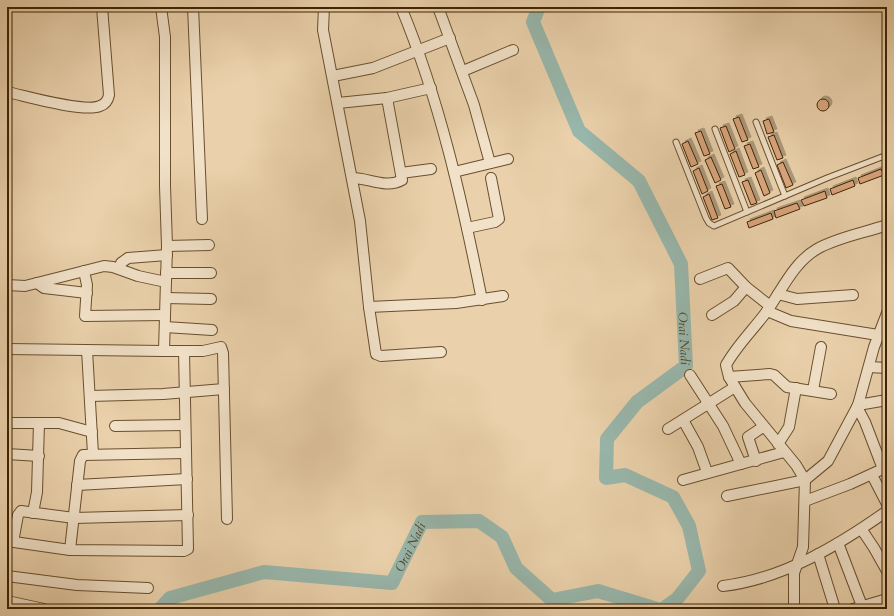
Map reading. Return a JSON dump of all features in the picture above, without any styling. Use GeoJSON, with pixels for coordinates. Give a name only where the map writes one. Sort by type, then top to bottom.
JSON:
{"type":"FeatureCollection","features":[{"type":"Feature","properties":{"kind":"street"},"geometry":{"type":"LineString","coordinates":[[7,92],[91,108],[104,104],[108,100],[109,95],[102,7]]}},
{"type":"Feature","properties":{"kind":"street"},"geometry":{"type":"LineString","coordinates":[[161,7],[165,37],[165,186],[167,251],[164,351]]}},
{"type":"Feature","properties":{"kind":"street"},"geometry":{"type":"LineString","coordinates":[[194,7],[202,219]]}},
{"type":"Feature","properties":{"kind":"street"},"geometry":{"type":"LineString","coordinates":[[324,7],[323,30],[360,221],[374,350],[378,356],[441,352]]}},
{"type":"Feature","properties":{"kind":"street"},"geometry":{"type":"LineString","coordinates":[[401,7],[419,51],[431,88],[454,172],[482,300]]}},
{"type":"Feature","properties":{"kind":"street"},"geometry":{"type":"LineString","coordinates":[[438,7],[463,71],[490,163]]}},
{"type":"Feature","properties":{"kind":"street"},"geometry":{"type":"LineString","coordinates":[[333,76],[373,68],[450,38]]}},
{"type":"Feature","properties":{"kind":"street"},"geometry":{"type":"LineString","coordinates":[[463,71],[513,50]]}},
{"type":"Feature","properties":{"kind":"street"},"geometry":{"type":"LineString","coordinates":[[338,103],[387,98],[431,88]]}},
{"type":"Feature","properties":{"kind":"street"},"geometry":{"type":"LineString","coordinates":[[352,178],[362,178],[381,184],[399,182],[402,180],[387,98]]}},
{"type":"Feature","properties":{"kind":"street"},"geometry":{"type":"LineString","coordinates":[[454,172],[508,159]]}},
{"type":"Feature","properties":{"kind":"street"},"geometry":{"type":"LineString","coordinates":[[401,173],[431,169]]}},
{"type":"Feature","properties":{"kind":"street"},"geometry":{"type":"LineString","coordinates":[[467,228],[495,222],[499,219],[491,178]]}},
{"type":"Feature","properties":{"kind":"street"},"geometry":{"type":"LineString","coordinates":[[794,609],[793,585],[797,563],[803,547],[805,480],[745,403],[726,370],[729,360],[769,308],[794,270],[807,256],[817,249],[833,242],[887,225]]}},
{"type":"Feature","properties":{"kind":"street"},"geometry":{"type":"LineString","coordinates":[[120,269],[123,260],[128,258],[209,245]]}},
{"type":"Feature","properties":{"kind":"street"},"geometry":{"type":"LineString","coordinates":[[7,285],[25,286],[104,266],[120,269],[138,276],[166,277],[211,274]]}},
{"type":"Feature","properties":{"kind":"street"},"geometry":{"type":"LineString","coordinates":[[700,279],[728,268],[769,308],[791,321],[878,335]]}},
{"type":"Feature","properties":{"kind":"street"},"geometry":{"type":"LineString","coordinates":[[84,271],[87,294],[84,314],[88,317],[165,315]]}},
{"type":"Feature","properties":{"kind":"street"},"geometry":{"type":"LineString","coordinates":[[37,283],[44,288],[87,294]]}},
{"type":"Feature","properties":{"kind":"street"},"geometry":{"type":"LineString","coordinates":[[712,315],[727,307],[746,287]]}},
{"type":"Feature","properties":{"kind":"street"},"geometry":{"type":"LineString","coordinates":[[778,294],[797,299],[853,295]]}},
{"type":"Feature","properties":{"kind":"street"},"geometry":{"type":"LineString","coordinates":[[369,307],[456,303],[503,296]]}},
{"type":"Feature","properties":{"kind":"street"},"geometry":{"type":"LineString","coordinates":[[166,298],[212,299]]}},
{"type":"Feature","properties":{"kind":"street"},"geometry":{"type":"LineString","coordinates":[[727,496],[805,480],[828,461],[857,406],[878,335],[887,313]]}},
{"type":"Feature","properties":{"kind":"street"},"geometry":{"type":"LineString","coordinates":[[165,328],[212,330]]}},
{"type":"Feature","properties":{"kind":"street"},"geometry":{"type":"LineString","coordinates":[[7,349],[184,351],[220,347],[223,353],[227,519]]}},
{"type":"Feature","properties":{"kind":"street"},"geometry":{"type":"LineString","coordinates":[[813,390],[821,347]]}},
{"type":"Feature","properties":{"kind":"street"},"geometry":{"type":"LineString","coordinates":[[87,350],[93,454]]}},
{"type":"Feature","properties":{"kind":"street"},"geometry":{"type":"LineString","coordinates":[[184,351],[186,480],[188,515],[189,545],[188,549],[184,551],[70,550],[10,542],[19,513],[33,513],[74,518],[188,515]]}},
{"type":"Feature","properties":{"kind":"street"},"geometry":{"type":"LineString","coordinates":[[869,367],[887,368]]}},
{"type":"Feature","properties":{"kind":"street"},"geometry":{"type":"LineString","coordinates":[[729,377],[770,374],[777,377],[782,384],[831,394]]}},
{"type":"Feature","properties":{"kind":"street"},"geometry":{"type":"LineString","coordinates":[[690,375],[710,403],[741,464]]}},
{"type":"Feature","properties":{"kind":"street"},"geometry":{"type":"LineString","coordinates":[[668,429],[735,387]]}},
{"type":"Feature","properties":{"kind":"street"},"geometry":{"type":"LineString","coordinates":[[683,480],[707,472],[756,461],[781,448],[789,426],[796,388]]}},
{"type":"Feature","properties":{"kind":"street"},"geometry":{"type":"LineString","coordinates":[[90,396],[224,389]]}},
{"type":"Feature","properties":{"kind":"street"},"geometry":{"type":"LineString","coordinates":[[857,406],[887,400]]}},
{"type":"Feature","properties":{"kind":"street"},"geometry":{"type":"LineString","coordinates":[[805,501],[872,475],[885,468],[857,406]]}},
{"type":"Feature","properties":{"kind":"street"},"geometry":{"type":"LineString","coordinates":[[683,420],[698,447],[707,472]]}},
{"type":"Feature","properties":{"kind":"street"},"geometry":{"type":"LineString","coordinates":[[7,423],[58,423],[92,432]]}},
{"type":"Feature","properties":{"kind":"street"},"geometry":{"type":"LineString","coordinates":[[33,513],[39,456],[39,423]]}},
{"type":"Feature","properties":{"kind":"street"},"geometry":{"type":"LineString","coordinates":[[115,426],[185,425]]}},
{"type":"Feature","properties":{"kind":"street"},"geometry":{"type":"LineString","coordinates":[[756,461],[748,437],[763,427]]}},
{"type":"Feature","properties":{"kind":"street"},"geometry":{"type":"LineString","coordinates":[[70,550],[82,457],[86,454],[186,453]]}},
{"type":"Feature","properties":{"kind":"street"},"geometry":{"type":"LineString","coordinates":[[7,454],[39,456]]}},
{"type":"Feature","properties":{"kind":"street"},"geometry":{"type":"LineString","coordinates":[[872,475],[887,504]]}},
{"type":"Feature","properties":{"kind":"street"},"geometry":{"type":"LineString","coordinates":[[78,485],[186,480]]}},
{"type":"Feature","properties":{"kind":"street"},"geometry":{"type":"LineString","coordinates":[[723,586],[756,579],[818,554],[862,530],[887,511]]}},
{"type":"Feature","properties":{"kind":"street"},"geometry":{"type":"LineString","coordinates":[[862,530],[887,571]]}},
{"type":"Feature","properties":{"kind":"street"},"geometry":{"type":"LineString","coordinates":[[838,543],[862,607],[887,599]]}},
{"type":"Feature","properties":{"kind":"street"},"geometry":{"type":"LineString","coordinates":[[818,554],[835,609]]}},
{"type":"Feature","properties":{"kind":"street"},"geometry":{"type":"LineString","coordinates":[[7,576],[77,585],[148,588]]}},
{"type":"Feature","properties":{"kind":"street"},"geometry":{"type":"LineString","coordinates":[[7,601],[44,609]]}},
{"type":"Feature","properties":{"kind":"lane"},"geometry":{"type":"LineString","coordinates":[[756,122],[785,196]]}},
{"type":"Feature","properties":{"kind":"lane"},"geometry":{"type":"LineString","coordinates":[[714,129],[747,212]]}},
{"type":"Feature","properties":{"kind":"lane"},"geometry":{"type":"LineString","coordinates":[[676,142],[709,223],[714,226],[887,155]]}},
{"type":"Feature","properties":{"kind":"building"},"geometry":{"type":"Polygon","coordinates":[[[821,99],[825,99],[829,105],[825,111],[821,111],[817,107],[817,103],[821,99]]]}},
{"type":"Feature","properties":{"kind":"building"},"geometry":{"type":"Polygon","coordinates":[[[739,117],[748,140],[742,142],[733,119],[739,117]]]}},
{"type":"Feature","properties":{"kind":"building"},"geometry":{"type":"Polygon","coordinates":[[[769,119],[774,132],[767,134],[763,121],[769,119]]]}},
{"type":"Feature","properties":{"kind":"building"},"geometry":{"type":"Polygon","coordinates":[[[726,126],[735,149],[729,152],[720,128],[726,126]]]}},
{"type":"Feature","properties":{"kind":"building"},"geometry":{"type":"Polygon","coordinates":[[[701,131],[710,154],[704,156],[695,133],[701,131]]]}},
{"type":"Feature","properties":{"kind":"building"},"geometry":{"type":"Polygon","coordinates":[[[774,135],[783,158],[777,160],[768,137],[774,135]]]}},
{"type":"Feature","properties":{"kind":"building"},"geometry":{"type":"Polygon","coordinates":[[[688,141],[698,164],[691,167],[682,144],[688,141]]]}},
{"type":"Feature","properties":{"kind":"building"},"geometry":{"type":"Polygon","coordinates":[[[750,144],[759,167],[753,169],[744,146],[750,144]]]}},
{"type":"Feature","properties":{"kind":"building"},"geometry":{"type":"Polygon","coordinates":[[[736,151],[745,175],[739,177],[730,154],[736,151]]]}},
{"type":"Feature","properties":{"kind":"building"},"geometry":{"type":"Polygon","coordinates":[[[711,157],[721,180],[715,183],[705,160],[711,157]]]}},
{"type":"Feature","properties":{"kind":"building"},"geometry":{"type":"Polygon","coordinates":[[[783,162],[793,185],[786,188],[777,165],[783,162]]]}},
{"type":"Feature","properties":{"kind":"building"},"geometry":{"type":"Polygon","coordinates":[[[699,168],[708,191],[702,194],[693,171],[699,168]]]}},
{"type":"Feature","properties":{"kind":"building"},"geometry":{"type":"Polygon","coordinates":[[[881,169],[884,175],[860,184],[858,178],[881,169]]]}},
{"type":"Feature","properties":{"kind":"building"},"geometry":{"type":"Polygon","coordinates":[[[761,170],[770,193],[764,196],[755,173],[761,170]]]}},
{"type":"Feature","properties":{"kind":"building"},"geometry":{"type":"Polygon","coordinates":[[[748,180],[757,203],[751,205],[742,182],[748,180]]]}},
{"type":"Feature","properties":{"kind":"building"},"geometry":{"type":"Polygon","coordinates":[[[853,180],[855,186],[832,195],[830,189],[853,180]]]}},
{"type":"Feature","properties":{"kind":"building"},"geometry":{"type":"Polygon","coordinates":[[[722,184],[731,207],[725,209],[716,186],[722,184]]]}},
{"type":"Feature","properties":{"kind":"building"},"geometry":{"type":"Polygon","coordinates":[[[825,191],[827,198],[804,206],[801,200],[825,191]]]}},
{"type":"Feature","properties":{"kind":"building"},"geometry":{"type":"Polygon","coordinates":[[[709,194],[718,218],[712,220],[703,197],[709,194]]]}},
{"type":"Feature","properties":{"kind":"building"},"geometry":{"type":"Polygon","coordinates":[[[797,203],[800,209],[776,218],[774,211],[797,203]]]}},
{"type":"Feature","properties":{"kind":"building"},"geometry":{"type":"Polygon","coordinates":[[[771,213],[773,219],[749,228],[747,222],[771,213]]]}},
{"type":"Feature","properties":{"kind":"waterway","name":"Orai Nadi"},"geometry":{"type":"LineString","coordinates":[[539,7],[533,22],[579,131],[639,181],[681,264],[686,366],[637,402],[607,439],[606,478],[625,475],[673,497],[689,526],[699,571],[677,599],[663,609]]}},
{"type":"Feature","properties":{"kind":"waterway","name":"Orai Nadi"},"geometry":{"type":"LineString","coordinates":[[160,609],[170,598],[264,572],[392,583],[422,522],[479,521],[502,537],[516,568],[552,600],[598,591],[657,609]]}}]}
